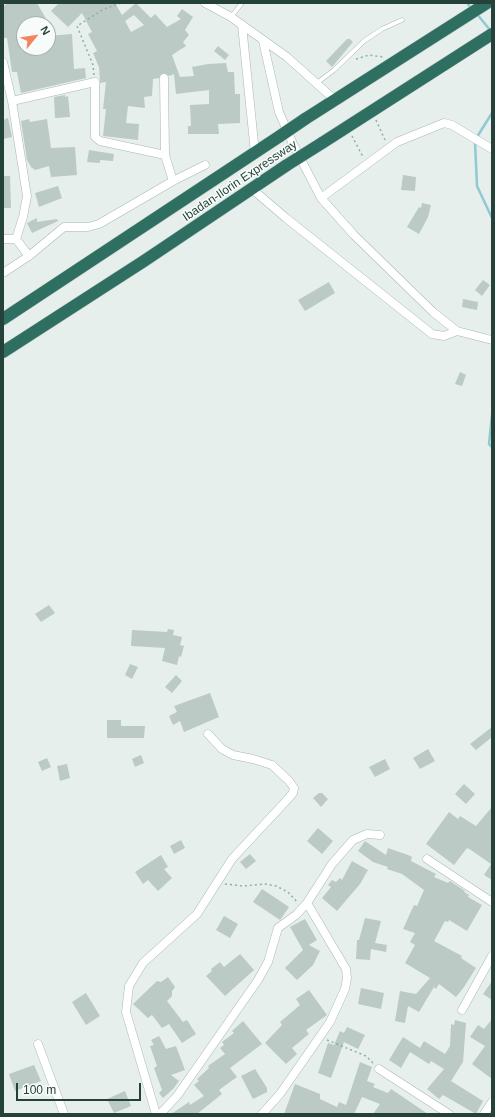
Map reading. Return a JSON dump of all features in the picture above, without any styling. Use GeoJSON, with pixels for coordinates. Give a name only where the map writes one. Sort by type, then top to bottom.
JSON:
{"type":"FeatureCollection","features":[{"type":"Feature","properties":{"kind":"highway","name":"Ibadan-Ilorin Expressway"},"geometry":{"type":"LineString","coordinates":[[3,319],[305,119],[336,101],[487,3]]}},
{"type":"Feature","properties":{"kind":"highway","name":"Ibadan-Ilorin Expressway"},"geometry":{"type":"LineString","coordinates":[[3,352],[287,165],[492,34]]}},
{"type":"Feature","properties":{"kind":"street"},"geometry":{"type":"LineString","coordinates":[[205,3],[231,17],[287,57],[336,101]]}},
{"type":"Feature","properties":{"kind":"street"},"geometry":{"type":"LineString","coordinates":[[242,25],[255,153]]}},
{"type":"Feature","properties":{"kind":"street"},"geometry":{"type":"LineString","coordinates":[[263,40],[279,112],[293,144],[321,198],[354,235],[421,301],[457,331],[492,340]]}},
{"type":"Feature","properties":{"kind":"street"},"geometry":{"type":"LineString","coordinates":[[3,62],[12,100],[27,196],[23,217],[16,239]]}},
{"type":"Feature","properties":{"kind":"street"},"geometry":{"type":"LineString","coordinates":[[164,78],[165,155],[173,181]]}},
{"type":"Feature","properties":{"kind":"street"},"geometry":{"type":"LineString","coordinates":[[12,100],[95,82],[95,137],[100,141],[165,155]]}},
{"type":"Feature","properties":{"kind":"street"},"geometry":{"type":"LineString","coordinates":[[321,198],[397,142],[444,123],[452,124],[492,149]]}},
{"type":"Feature","properties":{"kind":"street"},"geometry":{"type":"LineString","coordinates":[[3,273],[29,256],[64,227],[88,227],[99,224],[173,181],[206,165]]}},
{"type":"Feature","properties":{"kind":"street"},"geometry":{"type":"LineString","coordinates":[[252,189],[286,218],[432,334],[444,336],[457,331]]}},
{"type":"Feature","properties":{"kind":"street"},"geometry":{"type":"LineString","coordinates":[[3,239],[16,239]]}},
{"type":"Feature","properties":{"kind":"street"},"geometry":{"type":"LineString","coordinates":[[16,239],[29,256]]}},
{"type":"Feature","properties":{"kind":"street"},"geometry":{"type":"LineString","coordinates":[[156,1114],[126,1012],[129,986],[143,963],[198,914],[232,860],[293,793],[294,788],[289,781],[272,766],[253,759],[233,755],[222,749],[208,734]]}},
{"type":"Feature","properties":{"kind":"street"},"geometry":{"type":"LineString","coordinates":[[160,1114],[177,1096],[258,980],[268,962],[278,928],[304,905],[332,864],[353,840],[367,834],[380,835]]}},
{"type":"Feature","properties":{"kind":"street"},"geometry":{"type":"LineString","coordinates":[[428,858],[492,902]]}},
{"type":"Feature","properties":{"kind":"street"},"geometry":{"type":"LineString","coordinates":[[262,1114],[280,1094],[320,1037],[333,1016],[346,989],[346,969],[304,905]]}},
{"type":"Feature","properties":{"kind":"street"},"geometry":{"type":"LineString","coordinates":[[462,1010],[492,956]]}},
{"type":"Feature","properties":{"kind":"street"},"geometry":{"type":"LineString","coordinates":[[38,1044],[64,1114]]}},
{"type":"Feature","properties":{"kind":"street"},"geometry":{"type":"LineString","coordinates":[[379,1069],[450,1114]]}},
{"type":"Feature","properties":{"kind":"street"},"geometry":{"type":"LineString","coordinates":[[484,1114],[492,1102]]}},
{"type":"Feature","properties":{"kind":"lane"},"geometry":{"type":"LineString","coordinates":[[231,17],[242,3]]}},
{"type":"Feature","properties":{"kind":"lane"},"geometry":{"type":"LineString","coordinates":[[317,83],[346,59],[364,41],[382,29],[402,20]]}},
{"type":"Feature","properties":{"kind":"path"},"geometry":{"type":"LineString","coordinates":[[95,82],[93,65],[77,26],[104,9],[121,3]]}},
{"type":"Feature","properties":{"kind":"path"},"geometry":{"type":"LineString","coordinates":[[346,59],[355,59],[369,55],[382,56],[392,64]]}},
{"type":"Feature","properties":{"kind":"path"},"geometry":{"type":"LineString","coordinates":[[372,111],[389,149]]}},
{"type":"Feature","properties":{"kind":"path"},"geometry":{"type":"LineString","coordinates":[[348,127],[367,164]]}},
{"type":"Feature","properties":{"kind":"path"},"geometry":{"type":"LineString","coordinates":[[217,883],[243,886],[265,884],[276,886],[288,892],[304,905]]}},
{"type":"Feature","properties":{"kind":"path"},"geometry":{"type":"LineString","coordinates":[[320,1037],[366,1056],[379,1069]]}},
{"type":"Feature","properties":{"kind":"building"},"geometry":{"type":"Polygon","coordinates":[[[7,3],[37,3],[44,16],[16,16],[16,56],[56,56],[56,35],[72,34],[74,69],[85,68],[86,78],[21,93],[17,72],[12,72],[7,38],[3,38],[3,7],[7,3]]]}},
{"type":"Feature","properties":{"kind":"building"},"geometry":{"type":"Polygon","coordinates":[[[59,3],[115,3],[122,15],[136,3],[151,18],[155,14],[167,27],[181,19],[177,16],[182,9],[193,17],[185,30],[189,35],[183,42],[186,46],[172,55],[180,77],[194,76],[192,67],[226,63],[228,72],[234,72],[235,94],[240,94],[240,123],[218,124],[219,134],[188,134],[188,126],[191,126],[190,105],[209,104],[209,90],[176,94],[174,74],[169,76],[164,73],[159,78],[153,79],[152,96],[144,97],[145,108],[128,106],[126,123],[139,124],[138,140],[103,136],[106,109],[103,109],[106,82],[100,83],[99,67],[93,53],[97,51],[88,34],[92,32],[82,13],[68,27],[51,11],[59,3]],[[134,15],[125,21],[131,32],[144,25],[134,15]]]}},
{"type":"Feature","properties":{"kind":"building"},"geometry":{"type":"Polygon","coordinates":[[[347,39],[350,39],[353,42],[332,67],[326,61],[347,39]]]}},
{"type":"Feature","properties":{"kind":"building"},"geometry":{"type":"Polygon","coordinates":[[[218,46],[229,55],[225,60],[214,51],[218,46]]]}},
{"type":"Feature","properties":{"kind":"building"},"geometry":{"type":"Polygon","coordinates":[[[65,95],[65,97],[68,96],[70,117],[55,118],[54,97],[65,95]]]}},
{"type":"Feature","properties":{"kind":"building"},"geometry":{"type":"Polygon","coordinates":[[[8,118],[12,137],[3,139],[3,120],[8,118]]]}},
{"type":"Feature","properties":{"kind":"building"},"geometry":{"type":"Polygon","coordinates":[[[29,119],[30,122],[47,119],[51,148],[75,147],[77,175],[51,177],[49,166],[35,170],[31,167],[27,160],[21,121],[29,119]]]}},
{"type":"Feature","properties":{"kind":"building"},"geometry":{"type":"Polygon","coordinates":[[[89,150],[114,154],[113,161],[100,160],[100,163],[87,162],[89,150]]]}},
{"type":"Feature","properties":{"kind":"building"},"geometry":{"type":"Polygon","coordinates":[[[403,175],[416,177],[415,191],[401,190],[403,175]]]}},
{"type":"Feature","properties":{"kind":"building"},"geometry":{"type":"Polygon","coordinates":[[[3,176],[10,176],[11,208],[3,208],[3,176]]]}},
{"type":"Feature","properties":{"kind":"building"},"geometry":{"type":"Polygon","coordinates":[[[58,186],[62,198],[39,207],[35,193],[58,186]]]}},
{"type":"Feature","properties":{"kind":"building"},"geometry":{"type":"Polygon","coordinates":[[[422,203],[431,205],[428,217],[419,234],[407,227],[419,207],[421,208],[422,203]]]}},
{"type":"Feature","properties":{"kind":"building"},"geometry":{"type":"Polygon","coordinates":[[[37,218],[37,222],[57,219],[58,221],[32,233],[27,223],[37,218]]]}},
{"type":"Feature","properties":{"kind":"building"},"geometry":{"type":"Polygon","coordinates":[[[483,280],[490,285],[482,296],[475,290],[483,280]]]}},
{"type":"Feature","properties":{"kind":"building"},"geometry":{"type":"Polygon","coordinates":[[[329,282],[335,293],[305,311],[298,300],[329,282]]]}},
{"type":"Feature","properties":{"kind":"building"},"geometry":{"type":"Polygon","coordinates":[[[463,299],[478,302],[477,310],[462,307],[463,299]]]}},
{"type":"Feature","properties":{"kind":"building"},"geometry":{"type":"Polygon","coordinates":[[[460,372],[466,375],[462,386],[455,384],[460,372]]]}},
{"type":"Feature","properties":{"kind":"building"},"geometry":{"type":"Polygon","coordinates":[[[49,605],[55,613],[41,622],[35,614],[49,605]]]}},
{"type":"Feature","properties":{"kind":"building"},"geometry":{"type":"Polygon","coordinates":[[[168,629],[174,630],[173,635],[182,637],[180,645],[184,646],[181,657],[179,656],[177,665],[162,661],[165,648],[131,646],[132,630],[167,632],[168,629]]]}},
{"type":"Feature","properties":{"kind":"building"},"geometry":{"type":"Polygon","coordinates":[[[130,664],[138,667],[132,679],[125,675],[130,664]]]}},
{"type":"Feature","properties":{"kind":"building"},"geometry":{"type":"Polygon","coordinates":[[[176,675],[182,681],[172,693],[165,687],[176,675]]]}},
{"type":"Feature","properties":{"kind":"building"},"geometry":{"type":"Polygon","coordinates":[[[210,693],[219,717],[184,732],[180,721],[173,725],[169,716],[177,712],[174,706],[210,693]]]}},
{"type":"Feature","properties":{"kind":"building"},"geometry":{"type":"Polygon","coordinates":[[[107,720],[121,720],[121,726],[145,726],[144,738],[107,738],[107,720]]]}},
{"type":"Feature","properties":{"kind":"building"},"geometry":{"type":"Polygon","coordinates":[[[492,727],[492,737],[476,750],[470,744],[492,727]]]}},
{"type":"Feature","properties":{"kind":"building"},"geometry":{"type":"Polygon","coordinates":[[[428,749],[435,761],[420,769],[413,758],[428,749]]]}},
{"type":"Feature","properties":{"kind":"building"},"geometry":{"type":"Polygon","coordinates":[[[141,755],[144,763],[135,767],[132,759],[141,755]]]}},
{"type":"Feature","properties":{"kind":"building"},"geometry":{"type":"Polygon","coordinates":[[[47,758],[51,767],[42,771],[38,762],[47,758]]]}},
{"type":"Feature","properties":{"kind":"building"},"geometry":{"type":"Polygon","coordinates":[[[385,759],[390,769],[375,777],[369,767],[385,759]]]}},
{"type":"Feature","properties":{"kind":"building"},"geometry":{"type":"Polygon","coordinates":[[[67,764],[70,778],[60,781],[57,766],[67,764]]]}},
{"type":"Feature","properties":{"kind":"building"},"geometry":{"type":"Polygon","coordinates":[[[464,784],[475,794],[466,804],[455,794],[464,784]]]}},
{"type":"Feature","properties":{"kind":"building"},"geometry":{"type":"Polygon","coordinates":[[[319,793],[322,793],[328,799],[321,807],[313,798],[319,793]]]}},
{"type":"Feature","properties":{"kind":"building"},"geometry":{"type":"Polygon","coordinates":[[[492,807],[492,880],[484,875],[491,864],[471,850],[467,848],[454,865],[426,844],[449,812],[458,819],[460,816],[476,826],[492,807]]]}},
{"type":"Feature","properties":{"kind":"building"},"geometry":{"type":"Polygon","coordinates":[[[318,828],[333,841],[322,854],[307,841],[318,828]]]}},
{"type":"Feature","properties":{"kind":"building"},"geometry":{"type":"Polygon","coordinates":[[[181,840],[185,848],[174,854],[170,846],[181,840]]]}},
{"type":"Feature","properties":{"kind":"building"},"geometry":{"type":"Polygon","coordinates":[[[365,841],[386,855],[388,848],[412,857],[411,861],[436,874],[434,877],[448,883],[450,881],[465,891],[464,892],[469,895],[468,897],[482,905],[467,931],[449,920],[448,922],[445,921],[434,941],[462,956],[461,958],[476,968],[464,987],[456,997],[439,984],[436,989],[434,987],[419,1012],[408,1006],[405,1023],[395,1021],[400,991],[416,994],[430,978],[405,963],[415,945],[410,942],[415,933],[403,929],[414,905],[417,906],[424,890],[402,874],[373,862],[358,851],[365,841]]]}},
{"type":"Feature","properties":{"kind":"building"},"geometry":{"type":"Polygon","coordinates":[[[250,854],[256,861],[246,869],[240,862],[250,854]]]}},
{"type":"Feature","properties":{"kind":"building"},"geometry":{"type":"Polygon","coordinates":[[[161,855],[168,867],[164,869],[172,878],[158,891],[148,880],[143,884],[135,872],[161,855]]]}},
{"type":"Feature","properties":{"kind":"building"},"geometry":{"type":"Polygon","coordinates":[[[352,861],[368,870],[360,884],[337,911],[322,898],[331,887],[328,885],[332,880],[336,882],[340,878],[342,880],[352,861]]]}},
{"type":"Feature","properties":{"kind":"building"},"geometry":{"type":"Polygon","coordinates":[[[262,889],[289,907],[280,920],[253,902],[262,889]]]}},
{"type":"Feature","properties":{"kind":"building"},"geometry":{"type":"Polygon","coordinates":[[[224,916],[238,924],[230,938],[216,930],[224,916]]]}},
{"type":"Feature","properties":{"kind":"building"},"geometry":{"type":"Polygon","coordinates":[[[365,918],[381,921],[375,943],[387,945],[386,952],[371,949],[370,960],[356,959],[357,940],[359,940],[365,918]]]}},
{"type":"Feature","properties":{"kind":"building"},"geometry":{"type":"Polygon","coordinates":[[[305,919],[317,940],[309,945],[320,951],[313,965],[297,980],[285,968],[303,950],[290,927],[305,919]]]}},
{"type":"Feature","properties":{"kind":"building"},"geometry":{"type":"Polygon","coordinates":[[[240,954],[254,970],[225,996],[206,976],[212,971],[211,969],[220,962],[224,967],[240,954]]]}},
{"type":"Feature","properties":{"kind":"building"},"geometry":{"type":"Polygon","coordinates":[[[168,977],[175,987],[172,991],[172,996],[167,1001],[183,1022],[187,1020],[196,1034],[182,1043],[169,1024],[162,1028],[152,1015],[148,1018],[133,1004],[157,981],[161,982],[168,977]]]}},
{"type":"Feature","properties":{"kind":"building"},"geometry":{"type":"Polygon","coordinates":[[[492,981],[492,1000],[483,994],[492,981]]]}},
{"type":"Feature","properties":{"kind":"building"},"geometry":{"type":"Polygon","coordinates":[[[361,988],[384,993],[381,1009],[358,1004],[361,988]]]}},
{"type":"Feature","properties":{"kind":"building"},"geometry":{"type":"Polygon","coordinates":[[[309,990],[327,1015],[306,1030],[309,1034],[292,1048],[297,1054],[286,1064],[265,1043],[282,1025],[280,1022],[300,1005],[296,999],[309,990]]]}},
{"type":"Feature","properties":{"kind":"building"},"geometry":{"type":"Polygon","coordinates":[[[86,993],[100,1016],[86,1025],[72,1002],[86,993]]]}},
{"type":"Feature","properties":{"kind":"building"},"geometry":{"type":"Polygon","coordinates":[[[492,1019],[492,1079],[472,1064],[485,1046],[470,1037],[478,1025],[484,1029],[492,1019]]]}},
{"type":"Feature","properties":{"kind":"building"},"geometry":{"type":"Polygon","coordinates":[[[455,1020],[466,1023],[463,1062],[451,1081],[483,1101],[476,1114],[443,1095],[439,1099],[427,1089],[444,1069],[431,1061],[429,1064],[410,1052],[401,1068],[389,1060],[403,1037],[420,1048],[424,1041],[445,1054],[450,1046],[451,1024],[454,1025],[455,1020]]]}},
{"type":"Feature","properties":{"kind":"building"},"geometry":{"type":"Polygon","coordinates":[[[243,1021],[262,1044],[230,1068],[237,1077],[219,1090],[222,1094],[197,1114],[171,1114],[189,1102],[190,1105],[204,1096],[194,1085],[199,1081],[197,1079],[209,1068],[208,1066],[225,1054],[220,1048],[224,1045],[222,1042],[234,1033],[232,1031],[243,1021]]]}},
{"type":"Feature","properties":{"kind":"building"},"geometry":{"type":"Polygon","coordinates":[[[347,1027],[365,1035],[358,1049],[344,1042],[331,1078],[318,1073],[328,1043],[334,1045],[340,1031],[344,1033],[347,1027]]]}},
{"type":"Feature","properties":{"kind":"building"},"geometry":{"type":"Polygon","coordinates":[[[159,1036],[166,1049],[176,1046],[185,1070],[171,1075],[179,1081],[163,1098],[159,1093],[162,1090],[154,1068],[157,1066],[150,1046],[154,1045],[151,1040],[159,1036]]]}},
{"type":"Feature","properties":{"kind":"building"},"geometry":{"type":"Polygon","coordinates":[[[360,1062],[372,1067],[367,1081],[375,1084],[373,1087],[388,1093],[391,1089],[428,1114],[373,1114],[380,1104],[362,1097],[354,1114],[284,1114],[295,1084],[320,1094],[320,1099],[337,1107],[339,1102],[346,1105],[360,1062]]]}},
{"type":"Feature","properties":{"kind":"building"},"geometry":{"type":"Polygon","coordinates":[[[34,1065],[41,1081],[15,1091],[9,1074],[34,1065]]]}},
{"type":"Feature","properties":{"kind":"building"},"geometry":{"type":"Polygon","coordinates":[[[255,1069],[267,1088],[267,1092],[253,1099],[241,1076],[255,1069]]]}},
{"type":"Feature","properties":{"kind":"building"},"geometry":{"type":"Polygon","coordinates":[[[125,1091],[131,1106],[114,1113],[107,1099],[125,1091]]]}},
{"type":"Feature","properties":{"kind":"waterway"},"geometry":{"type":"LineString","coordinates":[[467,3],[472,9]]}},
{"type":"Feature","properties":{"kind":"waterway"},"geometry":{"type":"LineString","coordinates":[[477,14],[490,30]]}},
{"type":"Feature","properties":{"kind":"waterway"},"geometry":{"type":"LineString","coordinates":[[477,137],[492,113]]}},
{"type":"Feature","properties":{"kind":"waterway"},"geometry":{"type":"LineString","coordinates":[[475,142],[477,186],[492,218]]}},
{"type":"Feature","properties":{"kind":"waterway"},"geometry":{"type":"LineString","coordinates":[[492,415],[489,444],[492,447]]}}]}
